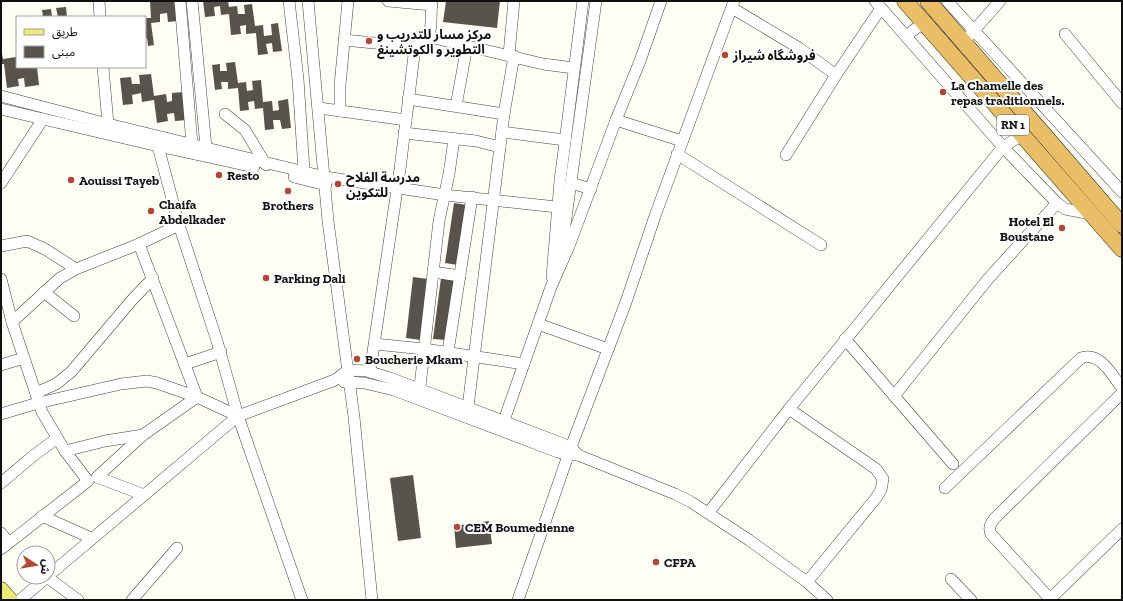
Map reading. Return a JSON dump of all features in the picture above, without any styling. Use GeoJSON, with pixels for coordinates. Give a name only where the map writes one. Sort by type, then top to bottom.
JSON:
{"type":"FeatureCollection","features":[{"type":"Feature","properties":{"kind":"highway","name":"RN 1"},"geometry":{"type":"LineString","coordinates":[[905,1],[1122,249]]}},
{"type":"Feature","properties":{"kind":"highway","name":"RN 1"},"geometry":{"type":"LineString","coordinates":[[939,3],[963,42],[1122,225]]}},
{"type":"Feature","properties":{"kind":"main road"},"geometry":{"type":"LineString","coordinates":[[1,589],[11,600]]}},
{"type":"Feature","properties":{"kind":"street"},"geometry":{"type":"LineString","coordinates":[[99,1],[100,16]]}},
{"type":"Feature","properties":{"kind":"street"},"geometry":{"type":"LineString","coordinates":[[180,1],[192,144]]}},
{"type":"Feature","properties":{"kind":"street"},"geometry":{"type":"LineString","coordinates":[[192,1],[206,147]]}},
{"type":"Feature","properties":{"kind":"street"},"geometry":{"type":"LineString","coordinates":[[289,1],[298,79],[304,172]]}},
{"type":"Feature","properties":{"kind":"street"},"geometry":{"type":"LineString","coordinates":[[308,1],[326,181],[328,221],[350,383],[372,600]]}},
{"type":"Feature","properties":{"kind":"street"},"geometry":{"type":"LineString","coordinates":[[340,110],[348,1]]}},
{"type":"Feature","properties":{"kind":"street"},"geometry":{"type":"LineString","coordinates":[[344,40],[415,47],[425,42],[430,37],[432,3],[388,1]]}},
{"type":"Feature","properties":{"kind":"street"},"geometry":{"type":"LineString","coordinates":[[468,406],[511,55],[514,1]]}},
{"type":"Feature","properties":{"kind":"street"},"geometry":{"type":"LineString","coordinates":[[552,287],[557,207],[583,1]]}},
{"type":"Feature","properties":{"kind":"street"},"geometry":{"type":"LineString","coordinates":[[558,270],[596,1]]}},
{"type":"Feature","properties":{"kind":"street"},"geometry":{"type":"LineString","coordinates":[[502,425],[558,270],[640,62],[660,1]]}},
{"type":"Feature","properties":{"kind":"street"},"geometry":{"type":"LineString","coordinates":[[963,42],[1000,1]]}},
{"type":"Feature","properties":{"kind":"street"},"geometry":{"type":"LineString","coordinates":[[939,3],[974,30],[1122,192]]}},
{"type":"Feature","properties":{"kind":"street"},"geometry":{"type":"LineString","coordinates":[[518,600],[573,452],[608,348],[626,302],[677,154],[733,4],[799,48],[836,75]]}},
{"type":"Feature","properties":{"kind":"street"},"geometry":{"type":"LineString","coordinates":[[786,155],[878,5],[1003,147],[1057,203],[1065,209],[1091,214]]}},
{"type":"Feature","properties":{"kind":"street"},"geometry":{"type":"LineString","coordinates":[[906,36],[923,23]]}},
{"type":"Feature","properties":{"kind":"street"},"geometry":{"type":"LineString","coordinates":[[1065,34],[1122,103]]}},
{"type":"Feature","properties":{"kind":"street"},"geometry":{"type":"LineString","coordinates":[[430,37],[511,55],[543,64],[574,68]]}},
{"type":"Feature","properties":{"kind":"street"},"geometry":{"type":"LineString","coordinates":[[456,106],[467,46]]}},
{"type":"Feature","properties":{"kind":"street"},"geometry":{"type":"LineString","coordinates":[[370,372],[397,188],[415,47]]}},
{"type":"Feature","properties":{"kind":"street"},"geometry":{"type":"LineString","coordinates":[[103,68],[108,124]]}},
{"type":"Feature","properties":{"kind":"street"},"geometry":{"type":"LineString","coordinates":[[1,96],[108,124],[158,141],[192,144],[206,147],[266,166],[304,172],[326,181]]}},
{"type":"Feature","properties":{"kind":"street"},"geometry":{"type":"LineString","coordinates":[[408,100],[504,114]]}},
{"type":"Feature","properties":{"kind":"street"},"geometry":{"type":"LineString","coordinates":[[570,103],[581,104]]}},
{"type":"Feature","properties":{"kind":"street"},"geometry":{"type":"LineString","coordinates":[[319,108],[406,120]]}},
{"type":"Feature","properties":{"kind":"street"},"geometry":{"type":"LineString","coordinates":[[1,109],[43,119],[158,141],[326,181],[557,207]]}},
{"type":"Feature","properties":{"kind":"street"},"geometry":{"type":"LineString","coordinates":[[225,114],[245,130],[266,166]]}},
{"type":"Feature","properties":{"kind":"street"},"geometry":{"type":"LineString","coordinates":[[1,183],[43,119]]}},
{"type":"Feature","properties":{"kind":"street"},"geometry":{"type":"LineString","coordinates":[[616,120],[682,141]]}},
{"type":"Feature","properties":{"kind":"street"},"geometry":{"type":"LineString","coordinates":[[502,132],[565,140]]}},
{"type":"Feature","properties":{"kind":"street"},"geometry":{"type":"LineString","coordinates":[[404,133],[476,141],[500,147]]}},
{"type":"Feature","properties":{"kind":"street"},"geometry":{"type":"LineString","coordinates":[[709,512],[789,409],[1003,147],[1022,135]]}},
{"type":"Feature","properties":{"kind":"street"},"geometry":{"type":"LineString","coordinates":[[419,394],[439,221],[445,195],[454,139]]}},
{"type":"Feature","properties":{"kind":"street"},"geometry":{"type":"LineString","coordinates":[[158,141],[179,225],[221,352],[238,416],[302,600]]}},
{"type":"Feature","properties":{"kind":"street"},"geometry":{"type":"LineString","coordinates":[[677,154],[821,245]]}},
{"type":"Feature","properties":{"kind":"street"},"geometry":{"type":"LineString","coordinates":[[571,183],[591,189]]}},
{"type":"Feature","properties":{"kind":"street"},"geometry":{"type":"LineString","coordinates":[[448,352],[472,197]]}},
{"type":"Feature","properties":{"kind":"street"},"geometry":{"type":"LineString","coordinates":[[894,396],[988,279],[1057,203]]}},
{"type":"Feature","properties":{"kind":"street"},"geometry":{"type":"LineString","coordinates":[[12,322],[60,278],[76,269],[139,244],[179,225]]}},
{"type":"Feature","properties":{"kind":"street"},"geometry":{"type":"LineString","coordinates":[[1,246],[27,241],[45,249],[76,269]]}},
{"type":"Feature","properties":{"kind":"street"},"geometry":{"type":"LineString","coordinates":[[139,244],[197,397]]}},
{"type":"Feature","properties":{"kind":"street"},"geometry":{"type":"LineString","coordinates":[[433,272],[460,276]]}},
{"type":"Feature","properties":{"kind":"street"},"geometry":{"type":"LineString","coordinates":[[1,414],[37,398],[71,372],[132,300],[153,278]]}},
{"type":"Feature","properties":{"kind":"street"},"geometry":{"type":"LineString","coordinates":[[1,279],[12,322],[37,398],[56,439],[65,452],[92,479],[144,495]]}},
{"type":"Feature","properties":{"kind":"street"},"geometry":{"type":"LineString","coordinates":[[44,292],[74,316]]}},
{"type":"Feature","properties":{"kind":"street"},"geometry":{"type":"LineString","coordinates":[[538,324],[608,348]]}},
{"type":"Feature","properties":{"kind":"street"},"geometry":{"type":"LineString","coordinates":[[845,340],[953,464]]}},
{"type":"Feature","properties":{"kind":"street"},"geometry":{"type":"LineString","coordinates":[[375,344],[448,352],[524,364]]}},
{"type":"Feature","properties":{"kind":"street"},"geometry":{"type":"LineString","coordinates":[[185,364],[221,352]]}},
{"type":"Feature","properties":{"kind":"street"},"geometry":{"type":"LineString","coordinates":[[945,488],[1081,358],[1089,356],[1099,360],[1122,388]]}},
{"type":"Feature","properties":{"kind":"street"},"geometry":{"type":"LineString","coordinates":[[1,365],[24,358]]}},
{"type":"Feature","properties":{"kind":"street"},"geometry":{"type":"LineString","coordinates":[[56,569],[91,538],[238,416],[335,380],[348,370],[370,372],[419,394],[573,452],[675,494],[709,512],[807,582],[828,600]]}},
{"type":"Feature","properties":{"kind":"street"},"geometry":{"type":"LineString","coordinates":[[335,380],[350,383],[364,383],[468,406],[502,425]]}},
{"type":"Feature","properties":{"kind":"street"},"geometry":{"type":"LineString","coordinates":[[37,398],[134,382],[156,383],[197,397],[238,416]]}},
{"type":"Feature","properties":{"kind":"street"},"geometry":{"type":"LineString","coordinates":[[1122,393],[999,513],[991,524],[990,530],[991,534],[1050,600],[1122,529]]}},
{"type":"Feature","properties":{"kind":"street"},"geometry":{"type":"LineString","coordinates":[[1,533],[4,546],[92,479],[143,435],[197,397]]}},
{"type":"Feature","properties":{"kind":"street"},"geometry":{"type":"LineString","coordinates":[[789,409],[876,469],[884,479],[881,490],[876,498],[807,582]]}},
{"type":"Feature","properties":{"kind":"street"},"geometry":{"type":"LineString","coordinates":[[65,452],[105,441],[143,435]]}},
{"type":"Feature","properties":{"kind":"street"},"geometry":{"type":"LineString","coordinates":[[1,483],[56,439]]}},
{"type":"Feature","properties":{"kind":"street"},"geometry":{"type":"LineString","coordinates":[[42,516],[91,538]]}},
{"type":"Feature","properties":{"kind":"street"},"geometry":{"type":"LineString","coordinates":[[132,600],[177,548]]}},
{"type":"Feature","properties":{"kind":"street"},"geometry":{"type":"LineString","coordinates":[[952,579],[971,600]]}},
{"type":"Feature","properties":{"kind":"street"},"geometry":{"type":"LineString","coordinates":[[56,584],[78,600]]}},
{"type":"Feature","properties":{"kind":"street"},"geometry":{"type":"LineString","coordinates":[[20,600],[38,585]]}},
{"type":"Feature","properties":{"kind":"building"},"geometry":{"type":"Polygon","coordinates":[[[150,1],[174,1],[177,21],[168,22],[167,13],[160,14],[160,22],[151,23],[154,45],[148,46],[146,38],[146,18],[151,18],[150,1]]]}},
{"type":"Feature","properties":{"kind":"building"},"geometry":{"type":"Polygon","coordinates":[[[203,1],[228,1],[229,7],[237,6],[238,14],[245,14],[244,5],[252,4],[255,26],[263,25],[264,36],[272,35],[271,24],[278,23],[282,51],[273,52],[272,43],[266,44],[268,54],[258,55],[256,33],[246,34],[246,25],[240,26],[241,34],[231,35],[229,14],[221,15],[220,6],[214,7],[215,16],[205,17],[203,1]]]}},
{"type":"Feature","properties":{"kind":"building"},"geometry":{"type":"Polygon","coordinates":[[[446,1],[500,1],[497,28],[443,22],[446,1]]]}},
{"type":"Feature","properties":{"kind":"building"},"geometry":{"type":"Polygon","coordinates":[[[66,7],[67,16],[58,16],[56,8],[66,7]]]}},
{"type":"Feature","properties":{"kind":"building"},"geometry":{"type":"Polygon","coordinates":[[[51,9],[52,16],[43,16],[42,10],[51,9]]]}},
{"type":"Feature","properties":{"kind":"building"},"geometry":{"type":"Polygon","coordinates":[[[1,49],[3,59],[16,57],[16,68],[37,68],[39,85],[25,87],[24,78],[18,79],[19,86],[7,88],[4,64],[1,64],[1,49]]]}},
{"type":"Feature","properties":{"kind":"building"},"geometry":{"type":"Polygon","coordinates":[[[235,62],[238,83],[246,82],[247,91],[253,90],[252,81],[261,80],[263,102],[272,101],[273,111],[279,110],[278,101],[288,99],[291,128],[282,129],[280,120],[273,120],[274,129],[265,130],[263,108],[255,109],[254,101],[248,102],[249,110],[240,111],[238,88],[228,89],[228,82],[221,82],[222,89],[215,90],[212,65],[220,64],[220,71],[227,71],[226,63],[235,62]]]}},
{"type":"Feature","properties":{"kind":"building"},"geometry":{"type":"Polygon","coordinates":[[[151,74],[154,96],[166,94],[167,102],[172,101],[172,93],[184,92],[187,120],[175,121],[174,113],[167,114],[168,121],[157,123],[154,100],[142,102],[141,93],[132,95],[133,104],[123,105],[120,78],[131,77],[132,84],[140,84],[139,75],[151,74]]]}},
{"type":"Feature","properties":{"kind":"building"},"geometry":{"type":"Polygon","coordinates":[[[454,203],[467,205],[458,265],[445,263],[454,203]]]}},
{"type":"Feature","properties":{"kind":"building"},"geometry":{"type":"Polygon","coordinates":[[[413,277],[428,279],[421,340],[406,338],[413,277]]]}},
{"type":"Feature","properties":{"kind":"building"},"geometry":{"type":"Polygon","coordinates":[[[441,278],[455,280],[446,340],[433,339],[441,278]]]}},
{"type":"Feature","properties":{"kind":"building"},"geometry":{"type":"Polygon","coordinates":[[[413,475],[421,538],[398,541],[390,478],[413,475]]]}},
{"type":"Feature","properties":{"kind":"building"},"geometry":{"type":"Polygon","coordinates":[[[489,521],[492,544],[456,548],[454,526],[489,521]]]}},
{"type":"Feature","properties":{"kind":"place","name":"مركز مسار للتدريب و التطوير و الكوتشينغ"},"geometry":{"type":"Point","coordinates":[369,41]}},
{"type":"Feature","properties":{"kind":"place","name":"فروشگاه شيراز"},"geometry":{"type":"Point","coordinates":[725,55]}},
{"type":"Feature","properties":{"kind":"place","name":"La Chamelle des repas traditionnels."},"geometry":{"type":"Point","coordinates":[943,92]}},
{"type":"Feature","properties":{"kind":"place","name":"Resto"},"geometry":{"type":"Point","coordinates":[219,175]}},
{"type":"Feature","properties":{"kind":"place","name":"Aouissi Tayeb"},"geometry":{"type":"Point","coordinates":[71,180]}},
{"type":"Feature","properties":{"kind":"place","name":"مدرسة الفلاح للتكوين"},"geometry":{"type":"Point","coordinates":[338,184]}},
{"type":"Feature","properties":{"kind":"place","name":"Brothers"},"geometry":{"type":"Point","coordinates":[288,191]}},
{"type":"Feature","properties":{"kind":"place","name":"Chaifa Abdelkader"},"geometry":{"type":"Point","coordinates":[151,211]}},
{"type":"Feature","properties":{"kind":"place","name":"Hotel El Boustane"},"geometry":{"type":"Point","coordinates":[1062,228]}},
{"type":"Feature","properties":{"kind":"place","name":"Parking Dali"},"geometry":{"type":"Point","coordinates":[266,278]}},
{"type":"Feature","properties":{"kind":"place","name":"Boucherie Mkam"},"geometry":{"type":"Point","coordinates":[357,359]}},
{"type":"Feature","properties":{"kind":"place","name":"CEM Boumedienne"},"geometry":{"type":"Point","coordinates":[457,527]}},
{"type":"Feature","properties":{"kind":"place","name":"CFPA"},"geometry":{"type":"Point","coordinates":[656,562]}}]}
